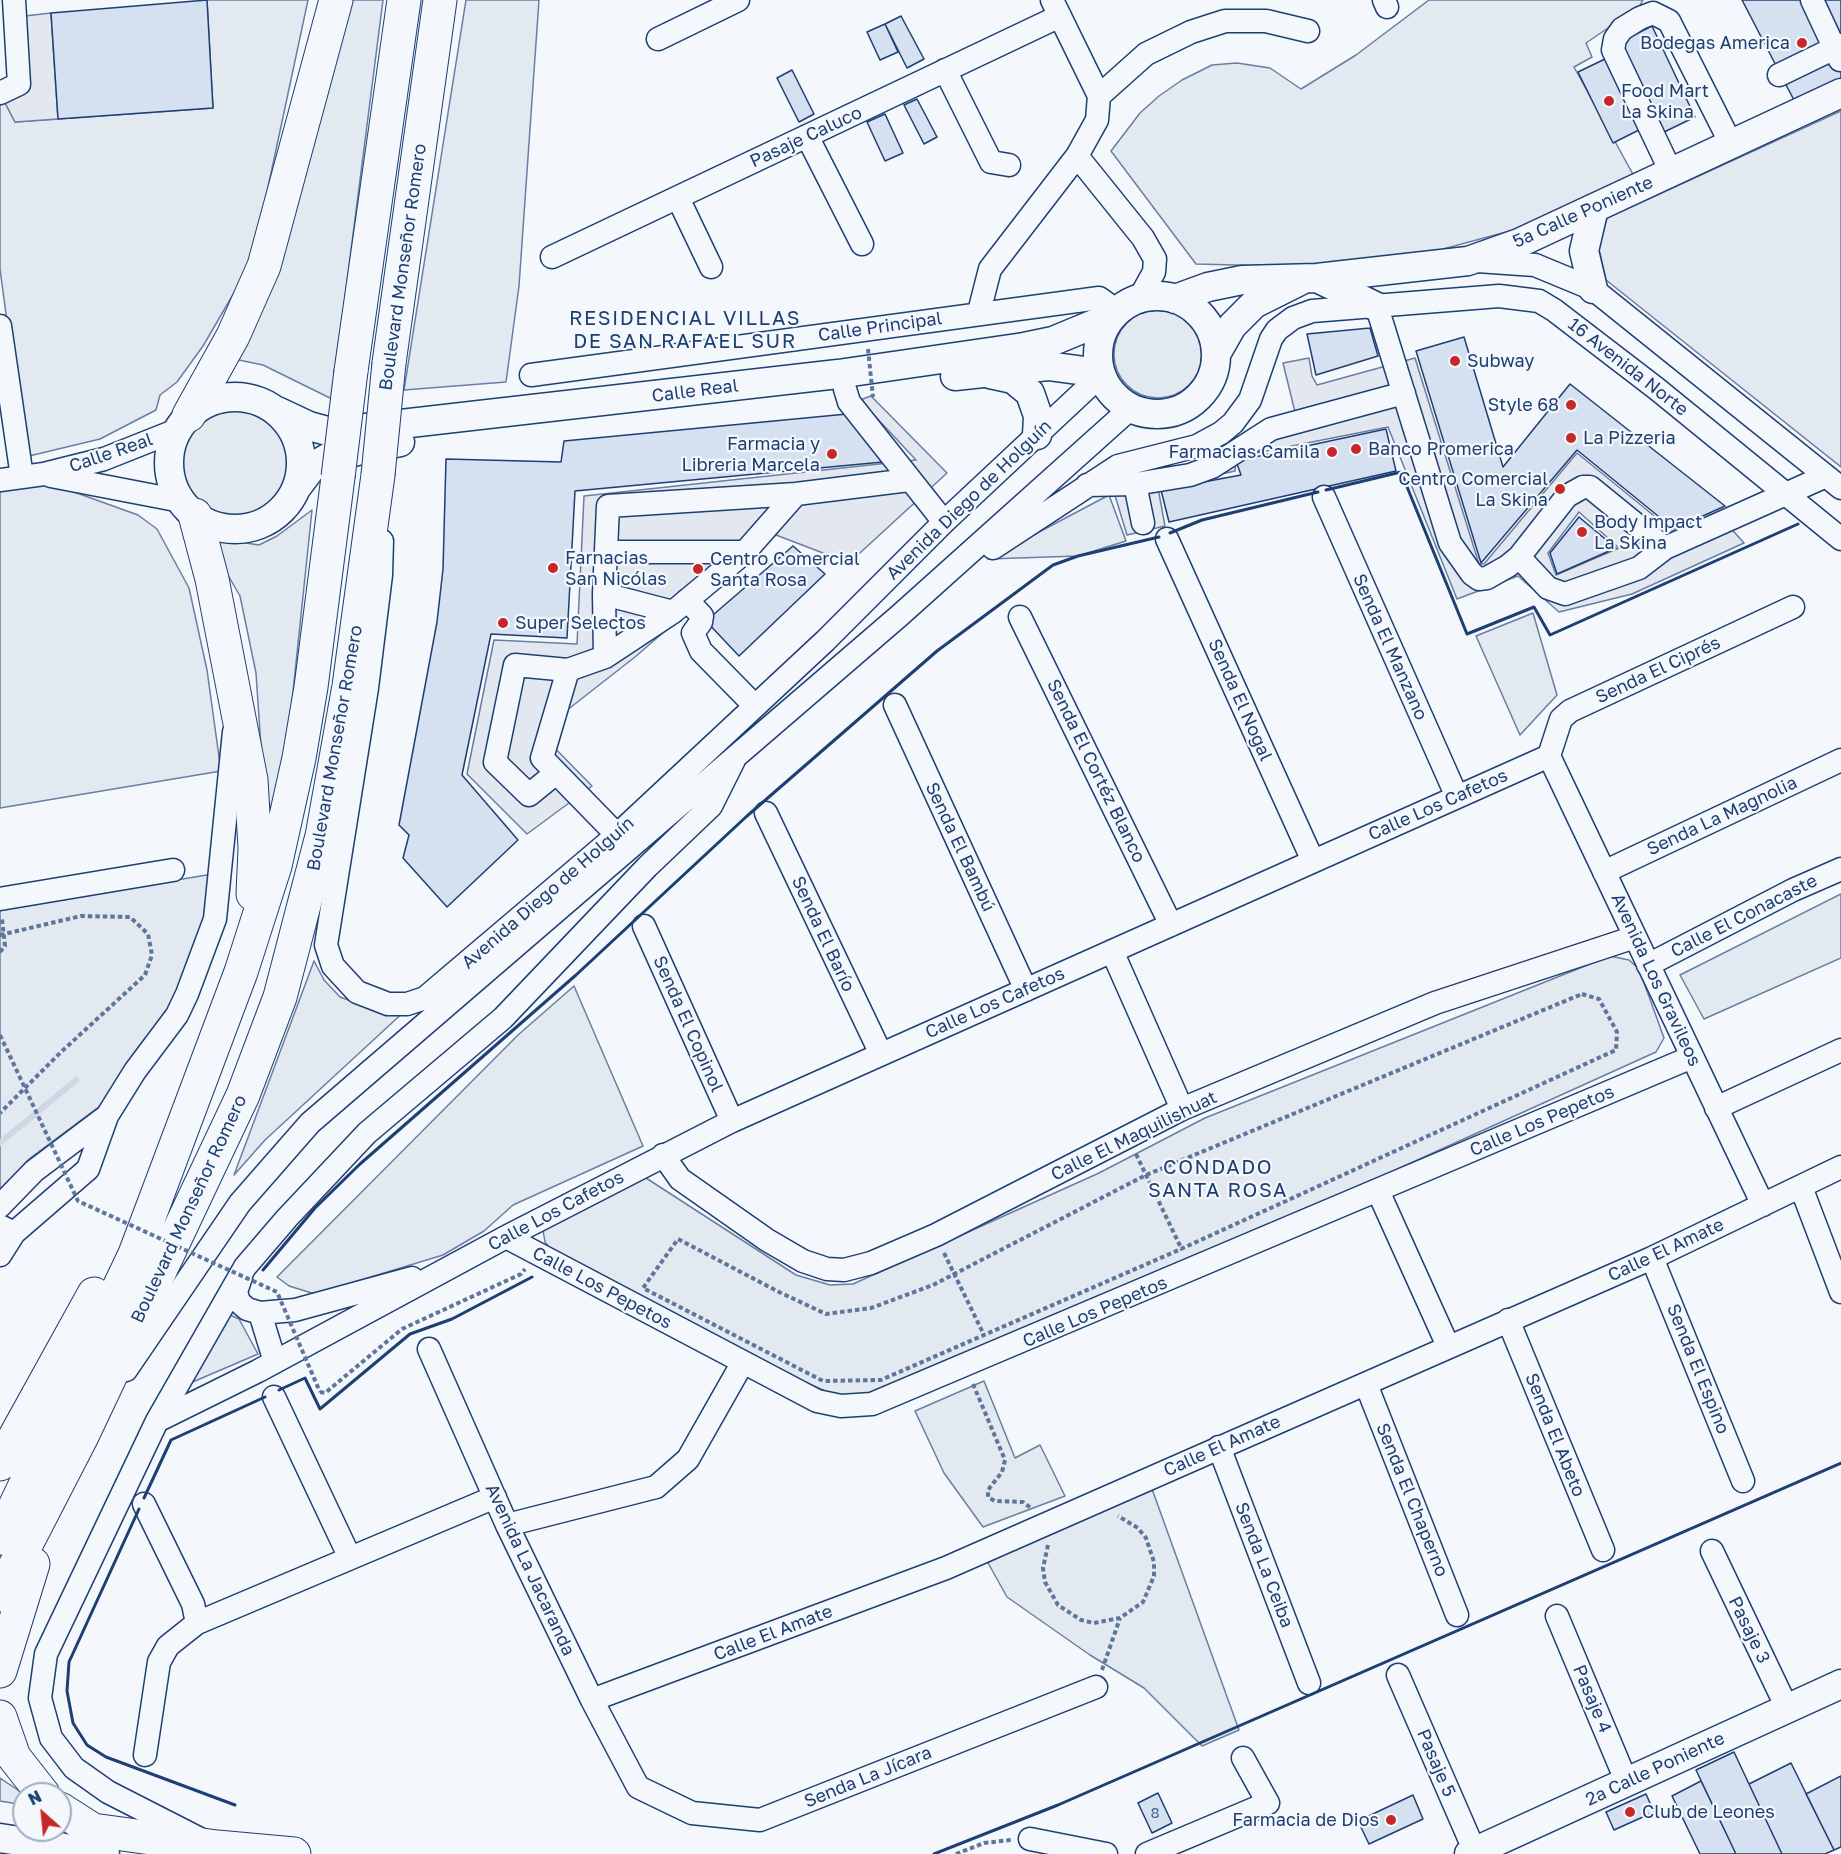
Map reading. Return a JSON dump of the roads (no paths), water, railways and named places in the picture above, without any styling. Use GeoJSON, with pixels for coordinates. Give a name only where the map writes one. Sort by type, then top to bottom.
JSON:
{"type":"FeatureCollection","features":[{"type":"Feature","properties":{"kind":"highway"},"geometry":{"type":"LineString","coordinates":[[183,423],[234,336],[264,266],[336,0]]}},
{"type":"Feature","properties":{"kind":"highway","name":"Boulevard Monseñor Romero"},"geometry":{"type":"LineString","coordinates":[[191,1109],[241,972],[275,866],[297,769],[311,687],[351,371],[404,0]]}},
{"type":"Feature","properties":{"kind":"highway","name":"Boulevard Monseñor Romero"},"geometry":{"type":"LineString","coordinates":[[58,1485],[243,1095],[280,997],[322,836],[349,686],[377,479],[389,363],[440,0]]}},
{"type":"Feature","properties":{"kind":"highway"},"geometry":{"type":"LineString","coordinates":[[188,508],[212,579],[251,780],[255,848],[253,905],[241,972]]}},
{"type":"Feature","properties":{"kind":"highway"},"geometry":{"type":"LineString","coordinates":[[0,1464],[191,1109]]}},
{"type":"Feature","properties":{"kind":"highway"},"geometry":{"type":"LineString","coordinates":[[0,1538],[135,1254],[191,1109]]}},
{"type":"Feature","properties":{"kind":"highway"},"geometry":{"type":"LineString","coordinates":[[0,1595],[58,1485]]}},
{"type":"Feature","properties":{"kind":"highway"},"geometry":{"type":"LineString","coordinates":[[0,1671],[58,1485]]}},
{"type":"Feature","properties":{"kind":"highway"},"geometry":{"type":"LineString","coordinates":[[0,1717],[14,1757],[34,1782]]}},
{"type":"Feature","properties":{"kind":"highway"},"geometry":{"type":"LineString","coordinates":[[72,1817],[93,1830],[217,1847],[294,1854]]}},
{"type":"Feature","properties":{"kind":"main road","name":"5a Calle Poniente"},"geometry":{"type":"LineString","coordinates":[[1175,299],[1208,287],[1242,280],[1314,278],[1468,261],[1519,243],[1841,93]]}},
{"type":"Feature","properties":{"kind":"main road"},"geometry":{"type":"LineString","coordinates":[[1593,289],[1584,251],[1594,208]]}},
{"type":"Feature","properties":{"kind":"main road"},"geometry":{"type":"LineString","coordinates":[[1314,278],[1377,307]]}},
{"type":"Feature","properties":{"kind":"main road","name":"5a Calle Poniente"},"geometry":{"type":"LineString","coordinates":[[1216,354],[1232,327],[1254,304],[1281,289],[1314,278]]}},
{"type":"Feature","properties":{"kind":"main road"},"geometry":{"type":"LineString","coordinates":[[1157,296],[1175,299],[1191,307],[1204,319],[1212,335],[1216,354],[1210,380],[1192,401],[1176,410],[1158,413],[1131,408],[1114,396],[1101,374],[1099,345],[1123,309],[1157,296]]}},
{"type":"Feature","properties":{"kind":"main road","name":"Calle Real"},"geometry":{"type":"LineString","coordinates":[[277,411],[309,426],[331,432],[838,374],[1053,341],[1123,309]]}},
{"type":"Feature","properties":{"kind":"main road","name":"Calle Real"},"geometry":{"type":"LineString","coordinates":[[297,487],[312,467],[328,457],[416,439],[1048,366],[1101,374]]}},
{"type":"Feature","properties":{"kind":"main road"},"geometry":{"type":"LineString","coordinates":[[985,373],[1013,379],[1030,393],[1038,416],[1037,435]]}},
{"type":"Feature","properties":{"kind":"main road"},"geometry":{"type":"LineString","coordinates":[[242,397],[260,401],[277,411],[291,426],[299,446],[301,467],[297,487],[285,506],[270,518],[252,526],[232,529],[212,525],[188,508],[172,483],[169,465],[171,447],[183,423],[205,404],[223,398],[242,397]]}},
{"type":"Feature","properties":{"kind":"main road","name":"2a Calle Poniente"},"geometry":{"type":"LineString","coordinates":[[1472,1853],[1841,1684]]}},
{"type":"Feature","properties":{"kind":"main road"},"geometry":{"type":"LineString","coordinates":[[0,1838],[105,1854]]}},
{"type":"Feature","properties":{"kind":"street"},"geometry":{"type":"LineString","coordinates":[[658,39],[738,0]]}},
{"type":"Feature","properties":{"kind":"street"},"geometry":{"type":"LineString","coordinates":[[1779,75],[1839,51],[1812,0]]}},
{"type":"Feature","properties":{"kind":"street"},"geometry":{"type":"LineString","coordinates":[[0,93],[19,84],[5,6]]}},
{"type":"Feature","properties":{"kind":"street"},"geometry":{"type":"LineString","coordinates":[[979,312],[990,269],[1077,156],[1097,120],[1099,96],[1056,8]]}},
{"type":"Feature","properties":{"kind":"street","name":"Pasaje Caluco"},"geometry":{"type":"LineString","coordinates":[[552,258],[945,70],[1056,8]]}},
{"type":"Feature","properties":{"kind":"street"},"geometry":{"type":"LineString","coordinates":[[1671,172],[1613,50],[1615,39],[1622,29],[1640,18],[1653,13],[1669,21],[1731,144]]}},
{"type":"Feature","properties":{"kind":"street"},"geometry":{"type":"LineString","coordinates":[[1099,96],[1146,54],[1191,32],[1224,21],[1266,21],[1308,31]]}},
{"type":"Feature","properties":{"kind":"street"},"geometry":{"type":"LineString","coordinates":[[945,70],[991,162],[1010,165]]}},
{"type":"Feature","properties":{"kind":"street"},"geometry":{"type":"LineString","coordinates":[[807,136],[862,244]]}},
{"type":"Feature","properties":{"kind":"street"},"geometry":{"type":"LineString","coordinates":[[1077,156],[1143,238],[1155,259],[1154,272],[1123,309]]}},
{"type":"Feature","properties":{"kind":"street"},"geometry":{"type":"LineString","coordinates":[[678,198],[711,267]]}},
{"type":"Feature","properties":{"kind":"street","name":"16 Avenida Norte"},"geometry":{"type":"LineString","coordinates":[[1468,261],[1535,265],[1593,289],[1837,484]]}},
{"type":"Feature","properties":{"kind":"street","name":"16 Avenida Norte"},"geometry":{"type":"LineString","coordinates":[[899,616],[1087,485],[1130,461],[1197,446],[1221,433],[1233,423],[1250,400],[1266,349],[1277,330],[1285,323],[1312,311],[1499,296],[1539,301],[1657,389],[1841,539]]}},
{"type":"Feature","properties":{"kind":"street","name":"Calle Principal"},"geometry":{"type":"LineString","coordinates":[[531,375],[979,312],[1099,298],[1123,309]]}},
{"type":"Feature","properties":{"kind":"street"},"geometry":{"type":"LineString","coordinates":[[1377,307],[1450,543],[1468,571],[1476,578],[1487,578],[1502,571],[1519,557],[1567,496],[1577,488],[1590,487],[1665,548]]}},
{"type":"Feature","properties":{"kind":"street"},"geometry":{"type":"LineString","coordinates":[[0,326],[11,479]]}},
{"type":"Feature","properties":{"kind":"street"},"geometry":{"type":"LineString","coordinates":[[1653,338],[1657,389]]}},
{"type":"Feature","properties":{"kind":"street","name":"Avenida Diego de Holguín"},"geometry":{"type":"LineString","coordinates":[[377,479],[382,518],[381,575],[367,688],[326,934],[329,956],[340,976],[357,993],[376,1001],[407,1004],[425,998],[617,835],[825,641],[944,522],[1101,374]]}},
{"type":"Feature","properties":{"kind":"street"},"geometry":{"type":"LineString","coordinates":[[845,389],[849,402],[944,522]]}},
{"type":"Feature","properties":{"kind":"street"},"geometry":{"type":"LineString","coordinates":[[1087,485],[1135,484],[1201,472],[1222,462],[1271,429],[1404,393]]}},
{"type":"Feature","properties":{"kind":"street","name":"Avenida Diego de Holguín"},"geometry":{"type":"LineString","coordinates":[[82,1436],[240,1203],[310,1123],[737,753],[899,616],[1131,408]]}},
{"type":"Feature","properties":{"kind":"street","name":"Calle Real"},"geometry":{"type":"LineString","coordinates":[[11,479],[44,474],[104,459],[183,423]]}},
{"type":"Feature","properties":{"kind":"street","name":"Calle Real"},"geometry":{"type":"LineString","coordinates":[[44,474],[188,508]]}},
{"type":"Feature","properties":{"kind":"street"},"geometry":{"type":"LineString","coordinates":[[605,657],[604,594],[608,506],[796,494],[909,480]]}},
{"type":"Feature","properties":{"kind":"street"},"geometry":{"type":"LineString","coordinates":[[1135,484],[1143,523]]}},
{"type":"Feature","properties":{"kind":"street"},"geometry":{"type":"LineString","coordinates":[[1519,557],[1548,588],[1565,594],[1639,568],[1665,548],[1786,494],[1837,484]]}},
{"type":"Feature","properties":{"kind":"street"},"geometry":{"type":"LineString","coordinates":[[556,773],[529,795],[495,762],[515,665],[568,670],[605,657],[680,606],[745,552],[796,494]]}},
{"type":"Feature","properties":{"kind":"street","name":"Senda El Manzano"},"geometry":{"type":"LineString","coordinates":[[1324,497],[1457,797]]}},
{"type":"Feature","properties":{"kind":"street","name":"Senda El Nogal"},"geometry":{"type":"LineString","coordinates":[[1167,539],[1312,861]]}},
{"type":"Feature","properties":{"kind":"street"},"geometry":{"type":"LineString","coordinates":[[606,552],[745,552]]}},
{"type":"Feature","properties":{"kind":"street"},"geometry":{"type":"LineString","coordinates":[[604,594],[680,606],[702,616],[701,622],[693,633],[701,651],[755,706]]}},
{"type":"Feature","properties":{"kind":"street","name":"Senda El Ciprés"},"geometry":{"type":"LineString","coordinates":[[1548,756],[1561,719],[1570,711],[1793,607]]}},
{"type":"Feature","properties":{"kind":"street","name":"Senda El Cortéz Blanco"},"geometry":{"type":"LineString","coordinates":[[1020,617],[1171,925]]}},
{"type":"Feature","properties":{"kind":"street"},"geometry":{"type":"LineString","coordinates":[[568,670],[542,758],[617,835]]}},
{"type":"Feature","properties":{"kind":"street"},"geometry":{"type":"LineString","coordinates":[[0,1255],[7,1230],[88,1169],[107,1116],[135,1071],[177,1015],[195,976],[215,919],[236,704]]}},
{"type":"Feature","properties":{"kind":"street","name":"Senda El Bambú"},"geometry":{"type":"LineString","coordinates":[[895,705],[1026,990]]}},
{"type":"Feature","properties":{"kind":"street"},"geometry":{"type":"LineString","coordinates":[[217,1847],[90,1781],[62,1755],[51,1738],[42,1711],[40,1683],[46,1654],[157,1421],[245,1268],[287,1218],[368,1133],[503,1018],[647,867],[711,806],[737,753]]}},
{"type":"Feature","properties":{"kind":"street","name":"Calle Los Cafetos"},"geometry":{"type":"LineString","coordinates":[[157,1421],[275,1362],[506,1237],[732,1121],[1548,756]]}},
{"type":"Feature","properties":{"kind":"street","name":"Avenida Los Gravileos"},"geometry":{"type":"LineString","coordinates":[[1548,756],[1763,1205]]}},
{"type":"Feature","properties":{"kind":"street","name":"Senda La Magnolia"},"geometry":{"type":"LineString","coordinates":[[1604,872],[1841,760]]}},
{"type":"Feature","properties":{"kind":"street","name":"Senda El Barío"},"geometry":{"type":"LineString","coordinates":[[766,813],[880,1054]]}},
{"type":"Feature","properties":{"kind":"street","name":"Calle El Conacaste"},"geometry":{"type":"LineString","coordinates":[[1648,965],[1793,890],[1841,869]]}},
{"type":"Feature","properties":{"kind":"street"},"geometry":{"type":"LineString","coordinates":[[1,907],[173,870]]}},
{"type":"Feature","properties":{"kind":"street","name":"Senda El Copinol"},"geometry":{"type":"LineString","coordinates":[[644,926],[732,1121]]}},
{"type":"Feature","properties":{"kind":"street","name":"Calle El Maquilishuat"},"geometry":{"type":"LineString","coordinates":[[663,1155],[680,1179],[767,1240],[816,1267],[836,1270],[852,1268],[936,1235],[1182,1109],[1434,1003],[1635,937]]}},
{"type":"Feature","properties":{"kind":"street"},"geometry":{"type":"LineString","coordinates":[[1112,951],[1182,1109]]}},
{"type":"Feature","properties":{"kind":"street"},"geometry":{"type":"LineString","coordinates":[[1716,1108],[1841,1050]]}},
{"type":"Feature","properties":{"kind":"street","name":"Calle Los Pepetos"},"geometry":{"type":"LineString","coordinates":[[506,1237],[818,1401],[841,1406],[872,1404],[966,1366],[989,1345],[1191,1270],[1692,1057]]}},
{"type":"Feature","properties":{"kind":"street"},"geometry":{"type":"LineString","coordinates":[[0,1206],[34,1172],[107,1116]]}},
{"type":"Feature","properties":{"kind":"street","name":"Calle El Amate"},"geometry":{"type":"LineString","coordinates":[[592,1700],[946,1568],[1652,1258],[1841,1167]]}},
{"type":"Feature","properties":{"kind":"street"},"geometry":{"type":"LineString","coordinates":[[1801,1187],[1841,1292]]}},
{"type":"Feature","properties":{"kind":"street"},"geometry":{"type":"LineString","coordinates":[[1378,1191],[1448,1346]]}},
{"type":"Feature","properties":{"kind":"street","name":"Senda El Espino"},"geometry":{"type":"LineString","coordinates":[[1652,1258],[1743,1481]]}},
{"type":"Feature","properties":{"kind":"street"},"geometry":{"type":"LineString","coordinates":[[245,1268],[238,1283],[237,1297],[247,1309],[260,1313],[275,1362]]}},
{"type":"Feature","properties":{"kind":"street","name":"Calle Los Cafetos"},"geometry":{"type":"LineString","coordinates":[[260,1313],[295,1310],[449,1268]]}},
{"type":"Feature","properties":{"kind":"street","name":"Senda El Abeto"},"geometry":{"type":"LineString","coordinates":[[1508,1320],[1603,1550]]}},
{"type":"Feature","properties":{"kind":"street","name":"Avenida La Jacaranda"},"geometry":{"type":"LineString","coordinates":[[429,1348],[507,1525],[592,1700],[638,1787]]}},
{"type":"Feature","properties":{"kind":"street"},"geometry":{"type":"LineString","coordinates":[[507,1525],[656,1487],[688,1459],[743,1362]]}},
{"type":"Feature","properties":{"kind":"street","name":"Senda El Chaperno"},"geometry":{"type":"LineString","coordinates":[[1366,1384],[1458,1615]]}},
{"type":"Feature","properties":{"kind":"street"},"geometry":{"type":"LineString","coordinates":[[274,1397],[350,1558]]}},
{"type":"Feature","properties":{"kind":"street","name":"Senda La Ceiba"},"geometry":{"type":"LineString","coordinates":[[1219,1447],[1309,1683]]}},
{"type":"Feature","properties":{"kind":"street"},"geometry":{"type":"LineString","coordinates":[[145,1755],[159,1662],[168,1646],[197,1623],[495,1497]]}},
{"type":"Feature","properties":{"kind":"street"},"geometry":{"type":"LineString","coordinates":[[144,1504],[193,1604],[197,1623]]}},
{"type":"Feature","properties":{"kind":"street","name":"Pasaje 3"},"geometry":{"type":"LineString","coordinates":[[1712,1551],[1787,1708]]}},
{"type":"Feature","properties":{"kind":"street","name":"Pasaje 4"},"geometry":{"type":"LineString","coordinates":[[1557,1616],[1627,1783]]}},
{"type":"Feature","properties":{"kind":"street","name":"Pasaje 5"},"geometry":{"type":"LineString","coordinates":[[1398,1675],[1472,1853]]}},
{"type":"Feature","properties":{"kind":"street","name":"Senda La Jícara"},"geometry":{"type":"LineString","coordinates":[[638,1787],[692,1813],[760,1820],[1096,1688]]}},
{"type":"Feature","properties":{"kind":"street"},"geometry":{"type":"LineString","coordinates":[[1147,1854],[1268,1803],[1243,1758]]}},
{"type":"Feature","properties":{"kind":"street"},"geometry":{"type":"LineString","coordinates":[[1030,1839],[1106,1854]]}},
{"type":"Feature","properties":{"kind":"waterway"},"geometry":{"type":"LineString","coordinates":[[0,1143],[76,1080]]}},
{"type":"Feature","properties":{"kind":"place","name":"Bodegas America"},"geometry":{"type":"Point","coordinates":[1802,43]}},
{"type":"Feature","properties":{"kind":"place","name":"Food Mart La Skina"},"geometry":{"type":"Point","coordinates":[1609,101]}},
{"type":"Feature","properties":{"kind":"place","name":"Subway"},"geometry":{"type":"Point","coordinates":[1455,361]}},
{"type":"Feature","properties":{"kind":"place","name":"Style 68"},"geometry":{"type":"Point","coordinates":[1571,405]}},
{"type":"Feature","properties":{"kind":"place","name":"La Pizzeria"},"geometry":{"type":"Point","coordinates":[1571,438]}},
{"type":"Feature","properties":{"kind":"place","name":"Banco Promerica"},"geometry":{"type":"Point","coordinates":[1356,449]}},
{"type":"Feature","properties":{"kind":"place","name":"Farmacias Camila"},"geometry":{"type":"Point","coordinates":[1332,452]}},
{"type":"Feature","properties":{"kind":"place","name":"Farmacia y Libreria Marcela"},"geometry":{"type":"Point","coordinates":[832,454]}},
{"type":"Feature","properties":{"kind":"place","name":"Centro Comercial La Skina"},"geometry":{"type":"Point","coordinates":[1560,489]}},
{"type":"Feature","properties":{"kind":"place","name":"Body Impact La Skina"},"geometry":{"type":"Point","coordinates":[1582,532]}},
{"type":"Feature","properties":{"kind":"place","name":"Farnacias San Nicólas"},"geometry":{"type":"Point","coordinates":[553,568]}},
{"type":"Feature","properties":{"kind":"place","name":"Centro Comercial Santa Rosa"},"geometry":{"type":"Point","coordinates":[698,569]}},
{"type":"Feature","properties":{"kind":"place","name":"Super Selectos"},"geometry":{"type":"Point","coordinates":[503,623]}},
{"type":"Feature","properties":{"kind":"place","name":"Club de Leones"},"geometry":{"type":"Point","coordinates":[1630,1812]}},
{"type":"Feature","properties":{"kind":"place","name":"Farmacia de Dios"},"geometry":{"type":"Point","coordinates":[1391,1820]}},
{"type":"Feature","properties":{"kind":"district","name":"RESIDENCIAL VILLAS DE SAN RAFAEL SUR"},"geometry":{"type":"Point","coordinates":[685,330]}},
{"type":"Feature","properties":{"kind":"district","name":"CONDADO SANTA ROSA"},"geometry":{"type":"Point","coordinates":[1218,1180]}}]}
